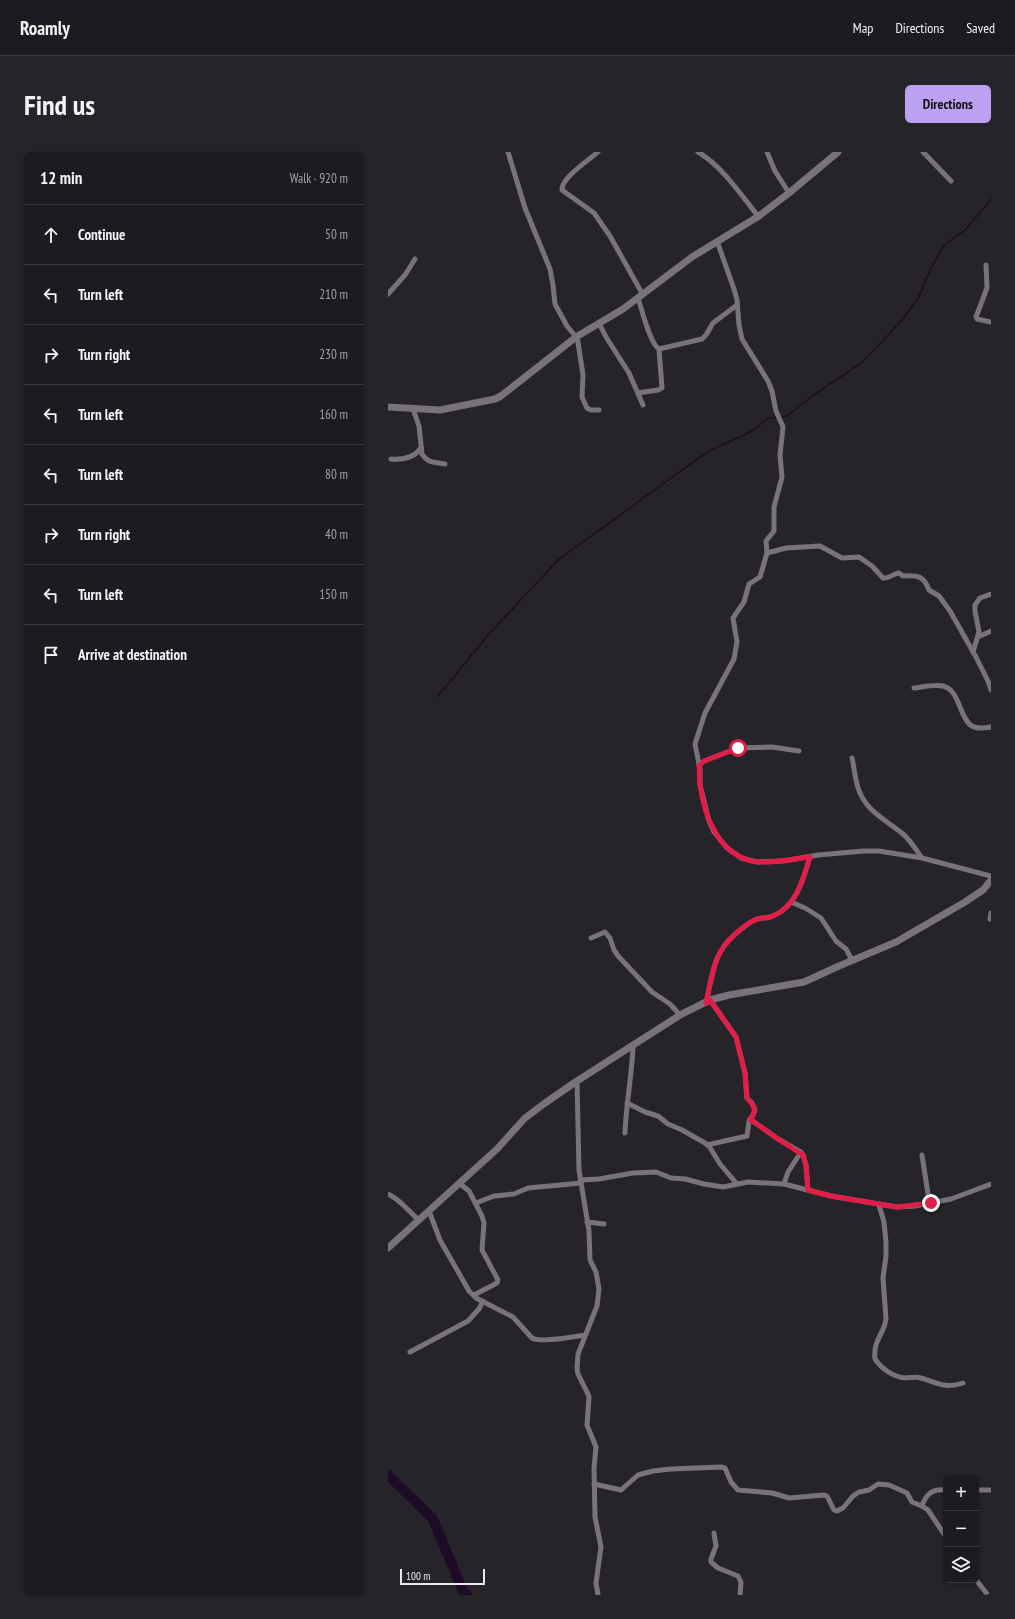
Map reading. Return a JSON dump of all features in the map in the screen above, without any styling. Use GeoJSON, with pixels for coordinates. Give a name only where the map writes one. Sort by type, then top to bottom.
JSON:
{"type":"FeatureCollection","features":[{"type":"Feature","properties":{"kind":"street"},"geometry":{"type":"LineString","coordinates":[[508,152],[526,213],[550,269],[553,281],[555,304],[567,326],[576,336],[583,375],[582,397],[587,408],[591,410],[599,410]]}},
{"type":"Feature","properties":{"kind":"street"},"geometry":{"type":"LineString","coordinates":[[598,152],[574,171],[562,185],[562,190],[594,213],[610,236],[641,296],[652,339],[656,348],[659,350],[662,388],[658,390],[638,392]]}},
{"type":"Feature","properties":{"kind":"street"},"geometry":{"type":"LineString","coordinates":[[698,152],[708,158],[733,185],[758,216]]}},
{"type":"Feature","properties":{"kind":"street"},"geometry":{"type":"LineString","coordinates":[[767,152],[775,171],[789,193]]}},
{"type":"Feature","properties":{"kind":"street"},"geometry":{"type":"LineString","coordinates":[[388,407],[440,410],[495,399],[509,391],[576,336],[641,296],[680,266],[758,216],[789,193],[838,152]]}},
{"type":"Feature","properties":{"kind":"street"},"geometry":{"type":"LineString","coordinates":[[923,152],[951,181]]}},
{"type":"Feature","properties":{"kind":"street"},"geometry":{"type":"LineString","coordinates":[[388,1248],[460,1183],[526,1118],[544,1103],[680,1015],[708,1002],[729,995],[804,982],[903,938],[965,902],[983,890],[991,880],[922,858],[879,851],[864,851],[784,861],[757,862],[741,858],[727,848],[714,832],[709,821],[700,785],[699,766],[695,744],[704,713],[734,659],[737,642],[733,618],[744,602],[749,584],[760,577],[767,553],[766,541],[774,531],[774,507],[782,477],[780,455],[783,427],[776,411],[768,380],[742,339],[731,276],[717,241]]}},
{"type":"Feature","properties":{"kind":"street"},"geometry":{"type":"LineString","coordinates":[[388,294],[416,260]]}},
{"type":"Feature","properties":{"kind":"street"},"geometry":{"type":"LineString","coordinates":[[986,265],[988,283],[976,317],[977,319],[991,322]]}},
{"type":"Feature","properties":{"kind":"street"},"geometry":{"type":"LineString","coordinates":[[659,350],[702,339],[706,336],[713,323],[737,305]]}},
{"type":"Feature","properties":{"kind":"street"},"geometry":{"type":"LineString","coordinates":[[599,323],[606,338],[629,373],[643,405]]}},
{"type":"Feature","properties":{"kind":"street"},"geometry":{"type":"LineString","coordinates":[[413,409],[419,426],[422,454],[428,461],[445,464]]}},
{"type":"Feature","properties":{"kind":"street"},"geometry":{"type":"LineString","coordinates":[[391,459],[405,459],[416,454],[421,448]]}},
{"type":"Feature","properties":{"kind":"street"},"geometry":{"type":"LineString","coordinates":[[767,553],[786,548],[820,546],[842,558],[858,557],[872,566],[883,578],[899,573],[903,576],[911,575],[922,578],[925,580],[928,590],[939,596],[945,603],[988,680],[991,690]]}},
{"type":"Feature","properties":{"kind":"street"},"geometry":{"type":"LineString","coordinates":[[973,652],[979,632],[975,605],[980,598],[991,594]]}},
{"type":"Feature","properties":{"kind":"street"},"geometry":{"type":"LineString","coordinates":[[978,637],[991,631]]}},
{"type":"Feature","properties":{"kind":"street"},"geometry":{"type":"LineString","coordinates":[[914,688],[935,686],[947,688],[952,693],[973,727],[991,727]]}},
{"type":"Feature","properties":{"kind":"street"},"geometry":{"type":"LineString","coordinates":[[699,766],[704,761],[738,748],[772,747],[798,751]]}},
{"type":"Feature","properties":{"kind":"street"},"geometry":{"type":"LineString","coordinates":[[852,758],[858,788],[862,797],[872,810],[903,834],[922,858]]}},
{"type":"Feature","properties":{"kind":"street"},"geometry":{"type":"LineString","coordinates":[[708,1002],[718,957],[722,948],[731,938],[754,920],[772,916],[783,910],[791,902],[802,885],[810,857]]}},
{"type":"Feature","properties":{"kind":"street"},"geometry":{"type":"LineString","coordinates":[[791,902],[805,908],[821,918],[836,941],[846,949],[852,960]]}},
{"type":"Feature","properties":{"kind":"street"},"geometry":{"type":"LineString","coordinates":[[990,919],[991,913]]}},
{"type":"Feature","properties":{"kind":"street"},"geometry":{"type":"LineString","coordinates":[[591,938],[602,933],[608,934],[614,950],[619,957],[652,992],[670,1004],[680,1015]]}},
{"type":"Feature","properties":{"kind":"street"},"geometry":{"type":"LineString","coordinates":[[707,1145],[747,1136],[750,1119],[755,1110],[752,1103],[747,1098],[745,1073],[736,1037],[708,1002]]}},
{"type":"Feature","properties":{"kind":"street"},"geometry":{"type":"LineString","coordinates":[[625,1133],[633,1046]]}},
{"type":"Feature","properties":{"kind":"street"},"geometry":{"type":"LineString","coordinates":[[577,1081],[580,1182],[587,1222],[590,1260],[596,1272],[599,1289],[595,1314],[578,1354],[577,1369],[589,1397],[587,1425],[596,1447],[594,1468],[595,1517],[600,1548],[596,1583],[598,1595]]}},
{"type":"Feature","properties":{"kind":"street"},"geometry":{"type":"LineString","coordinates":[[627,1103],[645,1112],[658,1116],[668,1124],[686,1132],[707,1145],[737,1184]]}},
{"type":"Feature","properties":{"kind":"street"},"geometry":{"type":"LineString","coordinates":[[750,1119],[778,1139],[801,1152],[806,1165],[808,1190]]}},
{"type":"Feature","properties":{"kind":"street"},"geometry":{"type":"LineString","coordinates":[[784,1184],[788,1172],[801,1152]]}},
{"type":"Feature","properties":{"kind":"street"},"geometry":{"type":"LineString","coordinates":[[922,1155],[928,1194],[931,1203]]}},
{"type":"Feature","properties":{"kind":"street"},"geometry":{"type":"LineString","coordinates":[[476,1202],[494,1196],[514,1194],[528,1188],[580,1182],[633,1173],[656,1172],[671,1178],[685,1179],[723,1187],[748,1182],[784,1184],[831,1196],[897,1207],[950,1199],[991,1184]]}},
{"type":"Feature","properties":{"kind":"street"},"geometry":{"type":"LineString","coordinates":[[460,1183],[469,1191],[482,1216],[484,1223],[482,1250],[498,1281],[497,1283],[474,1295]]}},
{"type":"Feature","properties":{"kind":"street"},"geometry":{"type":"LineString","coordinates":[[388,1194],[395,1197],[409,1213],[419,1220]]}},
{"type":"Feature","properties":{"kind":"street"},"geometry":{"type":"LineString","coordinates":[[879,1205],[884,1222],[886,1242],[883,1278],[886,1319],[875,1345],[875,1359],[888,1372],[899,1377],[920,1378],[936,1384],[945,1385],[956,1385],[963,1383]]}},
{"type":"Feature","properties":{"kind":"street"},"geometry":{"type":"LineString","coordinates":[[429,1211],[444,1248],[470,1291],[474,1295],[514,1317],[532,1338],[536,1340],[548,1340],[585,1335]]}},
{"type":"Feature","properties":{"kind":"street"},"geometry":{"type":"LineString","coordinates":[[587,1222],[604,1224]]}},
{"type":"Feature","properties":{"kind":"street"},"geometry":{"type":"LineString","coordinates":[[410,1352],[468,1321],[483,1301]]}},
{"type":"Feature","properties":{"kind":"street"},"geometry":{"type":"LineString","coordinates":[[594,1484],[621,1490],[638,1475],[671,1469],[716,1466],[725,1468],[731,1482],[738,1490],[772,1493],[789,1498],[824,1495],[827,1496],[834,1510],[837,1511],[843,1508],[853,1496],[859,1492],[869,1490],[878,1484],[883,1483],[907,1493],[912,1502],[922,1506],[934,1518],[943,1532]]}},
{"type":"Feature","properties":{"kind":"street"},"geometry":{"type":"LineString","coordinates":[[922,1506],[924,1499],[929,1492],[938,1489],[943,1490]]}},
{"type":"Feature","properties":{"kind":"street"},"geometry":{"type":"LineString","coordinates":[[979,1490],[991,1490]]}},
{"type":"Feature","properties":{"kind":"street"},"geometry":{"type":"LineString","coordinates":[[714,1533],[716,1546],[711,1562],[718,1568],[738,1576],[741,1582],[740,1595]]}},
{"type":"Feature","properties":{"kind":"street"},"geometry":{"type":"LineString","coordinates":[[978,1583],[988,1595]]}},
{"type":"Feature","properties":{"kind":"waterway"},"geometry":{"type":"LineString","coordinates":[[781,417],[787,416],[819,391],[861,363],[876,348],[900,322],[918,299],[930,270],[944,245],[965,230],[991,198]]}},
{"type":"Feature","properties":{"kind":"waterway"},"geometry":{"type":"LineString","coordinates":[[438,696],[488,635],[558,560],[707,452],[752,431],[767,419],[777,417]]}},
{"type":"Feature","properties":{"kind":"waterway"},"geometry":{"type":"LineString","coordinates":[[388,1475],[433,1519],[463,1591],[467,1595]]}},
{"type":"Feature","properties":{"kind":"route"},"geometry":{"type":"LineString","coordinates":[[738,748],[704,761],[699,766],[700,785],[703,800],[714,832],[727,848],[741,858],[757,862],[784,861],[810,857],[802,885],[787,906],[772,916],[754,920],[731,938],[722,948],[718,957],[706,1003],[710,1000],[736,1037],[745,1073],[747,1098],[752,1103],[755,1110],[750,1119],[783,1143],[799,1151],[803,1155],[806,1165],[808,1190],[831,1196],[897,1207],[916,1206],[931,1203]]}}]}
